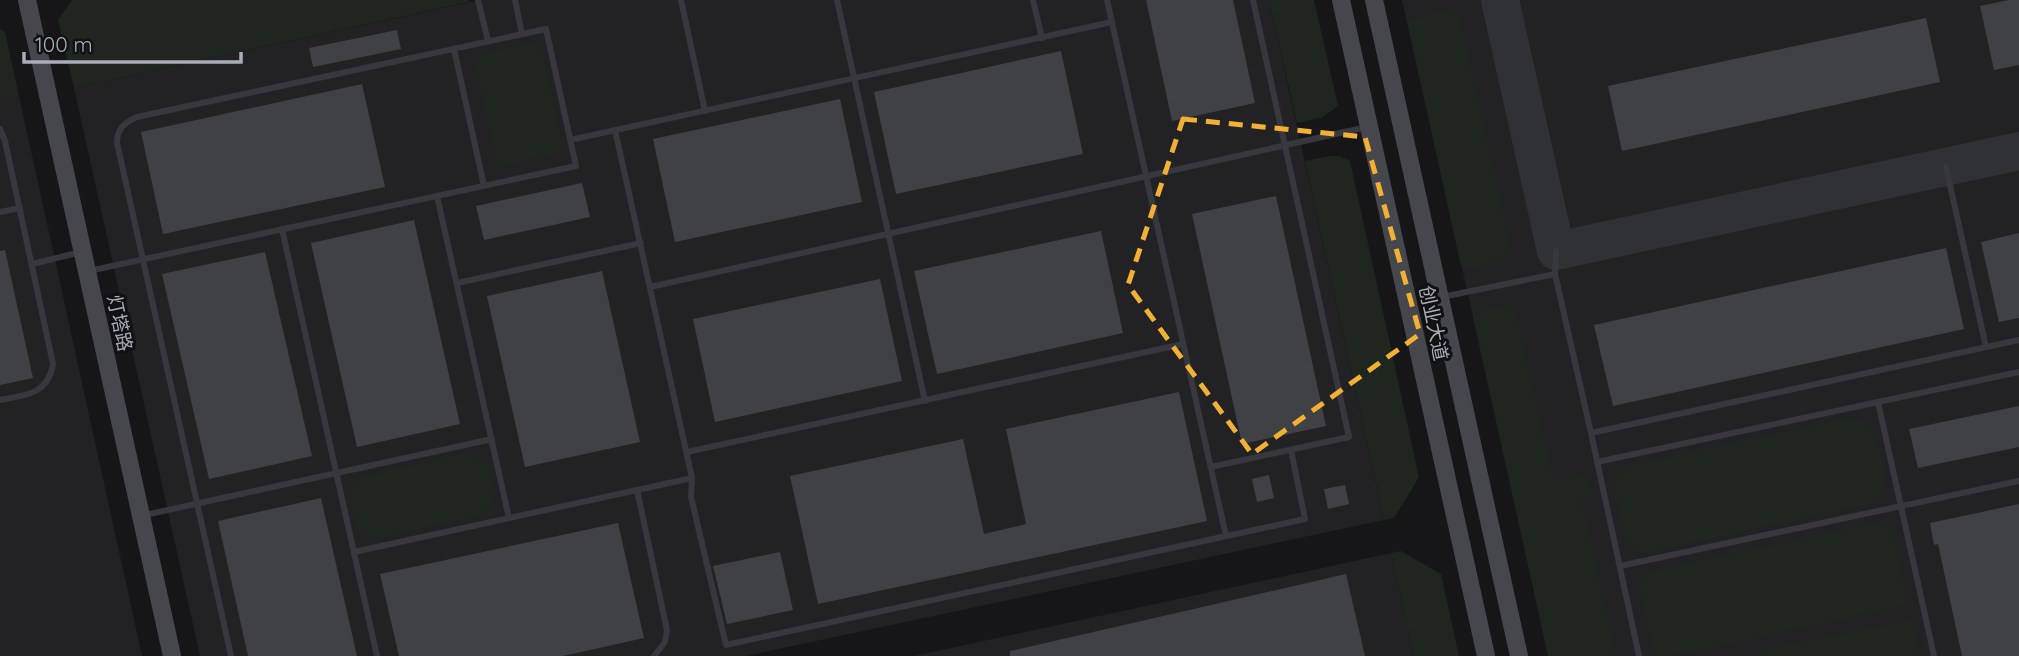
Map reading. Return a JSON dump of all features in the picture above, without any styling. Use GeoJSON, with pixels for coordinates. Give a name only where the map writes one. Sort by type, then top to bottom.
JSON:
{"type":"FeatureCollection","features":[{"type":"Feature","properties":{"kind":"main road","name":"灯塔路"},"geometry":{"type":"LineString","coordinates":[[27,0],[172,656]]}},
{"type":"Feature","properties":{"kind":"main road","name":"创业大道"},"geometry":{"type":"LineString","coordinates":[[1341,0],[1486,656]]}},
{"type":"Feature","properties":{"kind":"main road","name":"创业大道"},"geometry":{"type":"LineString","coordinates":[[1374,0],[1519,656]]}},
{"type":"Feature","properties":{"kind":"lane"},"geometry":{"type":"LineString","coordinates":[[478,0],[488,41]]}},
{"type":"Feature","properties":{"kind":"lane"},"geometry":{"type":"LineString","coordinates":[[514,0],[522,34]]}},
{"type":"Feature","properties":{"kind":"lane"},"geometry":{"type":"LineString","coordinates":[[681,0],[705,111]]}},
{"type":"Feature","properties":{"kind":"lane"},"geometry":{"type":"LineString","coordinates":[[836,0],[925,401]]}},
{"type":"Feature","properties":{"kind":"lane"},"geometry":{"type":"LineString","coordinates":[[1033,0],[1042,38]]}},
{"type":"Feature","properties":{"kind":"lane"},"geometry":{"type":"LineString","coordinates":[[1107,0],[1226,536]]}},
{"type":"Feature","properties":{"kind":"lane"},"geometry":{"type":"LineString","coordinates":[[1210,467],[1349,437],[1253,0]]}},
{"type":"Feature","properties":{"kind":"lane"},"geometry":{"type":"LineString","coordinates":[[570,140],[1112,23]]}},
{"type":"Feature","properties":{"kind":"lane"},"geometry":{"type":"LineString","coordinates":[[87,271],[143,259],[282,229],[484,186],[576,166],[546,29],[137,117],[129,121],[117,134],[117,143],[143,259],[231,656]]}},
{"type":"Feature","properties":{"kind":"lane"},"geometry":{"type":"LineString","coordinates":[[454,49],[484,186]]}},
{"type":"Feature","properties":{"kind":"lane"},"geometry":{"type":"LineString","coordinates":[[650,287],[1369,126]]}},
{"type":"Feature","properties":{"kind":"lane"},"geometry":{"type":"LineString","coordinates":[[0,129],[53,357],[52,372],[46,383],[37,391],[0,400]]}},
{"type":"Feature","properties":{"kind":"lane"},"geometry":{"type":"LineString","coordinates":[[615,130],[687,452],[692,478],[691,497],[726,645],[1305,519],[1291,450]]}},
{"type":"Feature","properties":{"kind":"lane"},"geometry":{"type":"LineString","coordinates":[[1947,167],[1986,347]]}},
{"type":"Feature","properties":{"kind":"lane"},"geometry":{"type":"LineString","coordinates":[[437,196],[509,518]]}},
{"type":"Feature","properties":{"kind":"lane"},"geometry":{"type":"LineString","coordinates":[[0,212],[20,208]]}},
{"type":"Feature","properties":{"kind":"lane"},"geometry":{"type":"LineString","coordinates":[[282,229],[377,656]]}},
{"type":"Feature","properties":{"kind":"lane"},"geometry":{"type":"LineString","coordinates":[[457,283],[640,243]]}},
{"type":"Feature","properties":{"kind":"lane"},"geometry":{"type":"LineString","coordinates":[[1556,251],[1555,274],[1639,656]]}},
{"type":"Feature","properties":{"kind":"lane"},"geometry":{"type":"LineString","coordinates":[[32,264],[82,252]]}},
{"type":"Feature","properties":{"kind":"lane"},"geometry":{"type":"LineString","coordinates":[[1440,298],[1555,274]]}},
{"type":"Feature","properties":{"kind":"lane"},"geometry":{"type":"LineString","coordinates":[[1591,433],[2019,340]]}},
{"type":"Feature","properties":{"kind":"lane"},"geometry":{"type":"LineString","coordinates":[[687,452],[1183,344]]}},
{"type":"Feature","properties":{"kind":"lane"},"geometry":{"type":"LineString","coordinates":[[1597,462],[2019,372]]}},
{"type":"Feature","properties":{"kind":"lane"},"geometry":{"type":"LineString","coordinates":[[1878,402],[1934,656]]}},
{"type":"Feature","properties":{"kind":"lane"},"geometry":{"type":"LineString","coordinates":[[141,516],[492,439]]}},
{"type":"Feature","properties":{"kind":"lane"},"geometry":{"type":"LineString","coordinates":[[354,552],[692,478]]}},
{"type":"Feature","properties":{"kind":"lane"},"geometry":{"type":"LineString","coordinates":[[1620,566],[2019,481]]}},
{"type":"Feature","properties":{"kind":"lane"},"geometry":{"type":"LineString","coordinates":[[637,490],[667,630],[665,642],[654,656]]}},
{"type":"Feature","properties":{"kind":"highlighted area"},"geometry":{"type":"Polygon","coordinates":[[[1183,119],[1365,137],[1420,334],[1252,454],[1128,285],[1183,119]]]}},
{"type":"Feature","properties":{"kind":"shaded area"},"geometry":{"type":"Polygon","coordinates":[[[72,0],[469,2],[74,88],[58,20],[72,0]]]}},
{"type":"Feature","properties":{"kind":"shaded area"},"geometry":{"type":"Polygon","coordinates":[[[480,0],[1269,0],[1384,520],[746,656],[200,656],[74,88],[480,0]]]}},
{"type":"Feature","properties":{"kind":"shaded area"},"geometry":{"type":"Polygon","coordinates":[[[1269,0],[1314,0],[1338,106],[1323,117],[1297,123],[1269,0]]]}},
{"type":"Feature","properties":{"kind":"shaded area"},"geometry":{"type":"Polygon","coordinates":[[[1402,0],[2019,0],[2019,656],[1592,656],[1505,459],[1402,0]]]}},
{"type":"Feature","properties":{"kind":"shaded area"},"geometry":{"type":"Polygon","coordinates":[[[1458,8],[1510,241],[1502,257],[1492,264],[1479,267],[1461,266],[1407,20],[1458,8]]]}},
{"type":"Feature","properties":{"kind":"shaded area"},"geometry":{"type":"Polygon","coordinates":[[[0,29],[5,32],[19,96],[0,100],[0,29]]]}},
{"type":"Feature","properties":{"kind":"shaded area"},"geometry":{"type":"Polygon","coordinates":[[[536,43],[543,51],[563,144],[558,154],[502,164],[495,157],[475,66],[478,56],[484,52],[536,43]]]}},
{"type":"Feature","properties":{"kind":"shaded area"},"geometry":{"type":"Polygon","coordinates":[[[19,96],[142,656],[0,656],[0,100],[19,96]]]}},
{"type":"Feature","properties":{"kind":"shaded area"},"geometry":{"type":"Polygon","coordinates":[[[1339,156],[1350,161],[1419,477],[1394,518],[1384,520],[1305,161],[1339,156]]]}},
{"type":"Feature","properties":{"kind":"shaded area"},"geometry":{"type":"Polygon","coordinates":[[[1514,304],[1554,481],[1588,474],[1593,497],[1582,500],[1616,656],[1548,656],[1473,317],[1488,310],[1514,304]]]}},
{"type":"Feature","properties":{"kind":"shaded area"},"geometry":{"type":"Polygon","coordinates":[[[1848,418],[1862,421],[1869,426],[1881,454],[1884,486],[1871,504],[1648,553],[1635,551],[1625,541],[1613,483],[1618,472],[1625,466],[1848,418]]]}},
{"type":"Feature","properties":{"kind":"shaded area"},"geometry":{"type":"Polygon","coordinates":[[[464,453],[484,463],[493,479],[493,499],[480,516],[380,538],[366,535],[359,530],[354,520],[351,498],[352,489],[361,477],[464,453]]]}},
{"type":"Feature","properties":{"kind":"shaded area"},"geometry":{"type":"Polygon","coordinates":[[[1874,523],[1885,525],[1894,533],[1909,605],[1673,656],[1654,656],[1639,588],[1639,581],[1647,572],[1874,523]]]}},
{"type":"Feature","properties":{"kind":"shaded area"},"geometry":{"type":"Polygon","coordinates":[[[1401,551],[1441,574],[1459,656],[1414,656],[1391,553],[1401,551]]]}},
{"type":"Feature","properties":{"kind":"shaded area"},"geometry":{"type":"Polygon","coordinates":[[[1391,553],[1414,656],[914,656],[1391,553]]]}},
{"type":"Feature","properties":{"kind":"shaded area"},"geometry":{"type":"Polygon","coordinates":[[[1912,619],[1920,656],[1759,656],[1758,651],[1912,619]]]}},
{"type":"Feature","properties":{"kind":"building"},"geometry":{"type":"Polygon","coordinates":[[[1146,0],[1233,0],[1255,103],[1172,121],[1146,0]]]}},
{"type":"Feature","properties":{"kind":"building"},"geometry":{"type":"Polygon","coordinates":[[[2019,0],[2019,65],[1994,70],[1980,6],[2019,0]]]}},
{"type":"Feature","properties":{"kind":"building"},"geometry":{"type":"Polygon","coordinates":[[[1926,18],[1940,82],[1622,151],[1608,86],[1926,18]]]}},
{"type":"Feature","properties":{"kind":"building"},"geometry":{"type":"Polygon","coordinates":[[[397,30],[401,49],[313,67],[309,48],[397,30]]]}},
{"type":"Feature","properties":{"kind":"building"},"geometry":{"type":"Polygon","coordinates":[[[1061,51],[1083,154],[896,194],[874,92],[1061,51]]]}},
{"type":"Feature","properties":{"kind":"building"},"geometry":{"type":"Polygon","coordinates":[[[362,84],[385,187],[163,234],[141,132],[362,84]]]}},
{"type":"Feature","properties":{"kind":"building"},"geometry":{"type":"Polygon","coordinates":[[[840,99],[862,202],[675,242],[653,139],[840,99]]]}},
{"type":"Feature","properties":{"kind":"building"},"geometry":{"type":"Polygon","coordinates":[[[582,183],[590,217],[484,240],[476,206],[582,183]]]}},
{"type":"Feature","properties":{"kind":"building"},"geometry":{"type":"Polygon","coordinates":[[[1276,196],[1326,426],[1242,444],[1192,214],[1276,196]]]}},
{"type":"Feature","properties":{"kind":"building"},"geometry":{"type":"Polygon","coordinates":[[[414,220],[460,424],[357,447],[311,243],[414,220]]]}},
{"type":"Feature","properties":{"kind":"building"},"geometry":{"type":"Polygon","coordinates":[[[1101,231],[1123,333],[937,374],[914,271],[1101,231]]]}},
{"type":"Feature","properties":{"kind":"building"},"geometry":{"type":"Polygon","coordinates":[[[2019,233],[2019,318],[1999,322],[1981,242],[2019,233]]]}},
{"type":"Feature","properties":{"kind":"building"},"geometry":{"type":"Polygon","coordinates":[[[1946,248],[1964,329],[1613,406],[1594,325],[1946,248]]]}},
{"type":"Feature","properties":{"kind":"building"},"geometry":{"type":"Polygon","coordinates":[[[5,250],[33,378],[0,385],[0,251],[5,250]]]}},
{"type":"Feature","properties":{"kind":"building"},"geometry":{"type":"Polygon","coordinates":[[[265,252],[312,456],[209,479],[162,274],[265,252]]]}},
{"type":"Feature","properties":{"kind":"building"},"geometry":{"type":"Polygon","coordinates":[[[602,271],[640,442],[525,467],[487,296],[602,271]]]}},
{"type":"Feature","properties":{"kind":"building"},"geometry":{"type":"Polygon","coordinates":[[[880,279],[902,381],[715,422],[693,319],[880,279]]]}},
{"type":"Feature","properties":{"kind":"building"},"geometry":{"type":"Polygon","coordinates":[[[1179,392],[1207,521],[818,604],[790,476],[963,439],[984,534],[1026,524],[1006,429],[1179,392]]]}},
{"type":"Feature","properties":{"kind":"building"},"geometry":{"type":"Polygon","coordinates":[[[2019,406],[2019,447],[1918,468],[1909,429],[2019,406]]]}},
{"type":"Feature","properties":{"kind":"building"},"geometry":{"type":"Polygon","coordinates":[[[1269,475],[1274,498],[1257,502],[1252,479],[1269,475]]]}},
{"type":"Feature","properties":{"kind":"building"},"geometry":{"type":"Polygon","coordinates":[[[1345,485],[1349,504],[1328,509],[1324,489],[1345,485]]]}},
{"type":"Feature","properties":{"kind":"building"},"geometry":{"type":"Polygon","coordinates":[[[321,498],[357,656],[248,656],[218,521],[321,498]]]}},
{"type":"Feature","properties":{"kind":"building"},"geometry":{"type":"Polygon","coordinates":[[[2019,504],[2019,656],[1962,656],[1938,544],[1934,545],[1930,523],[2019,504]]]}},
{"type":"Feature","properties":{"kind":"building"},"geometry":{"type":"Polygon","coordinates":[[[618,523],[644,638],[563,656],[399,656],[380,574],[618,523]]]}},
{"type":"Feature","properties":{"kind":"building"},"geometry":{"type":"Polygon","coordinates":[[[780,552],[793,610],[727,624],[713,566],[780,552]]]}},
{"type":"Feature","properties":{"kind":"building"},"geometry":{"type":"Polygon","coordinates":[[[1346,574],[1365,656],[1010,656],[1010,651],[1346,574]]]}},
{"type":"Feature","properties":{"kind":"taxiway"},"geometry":{"type":"LineString","coordinates":[[1500,0],[1556,251],[2019,151]]}}]}
